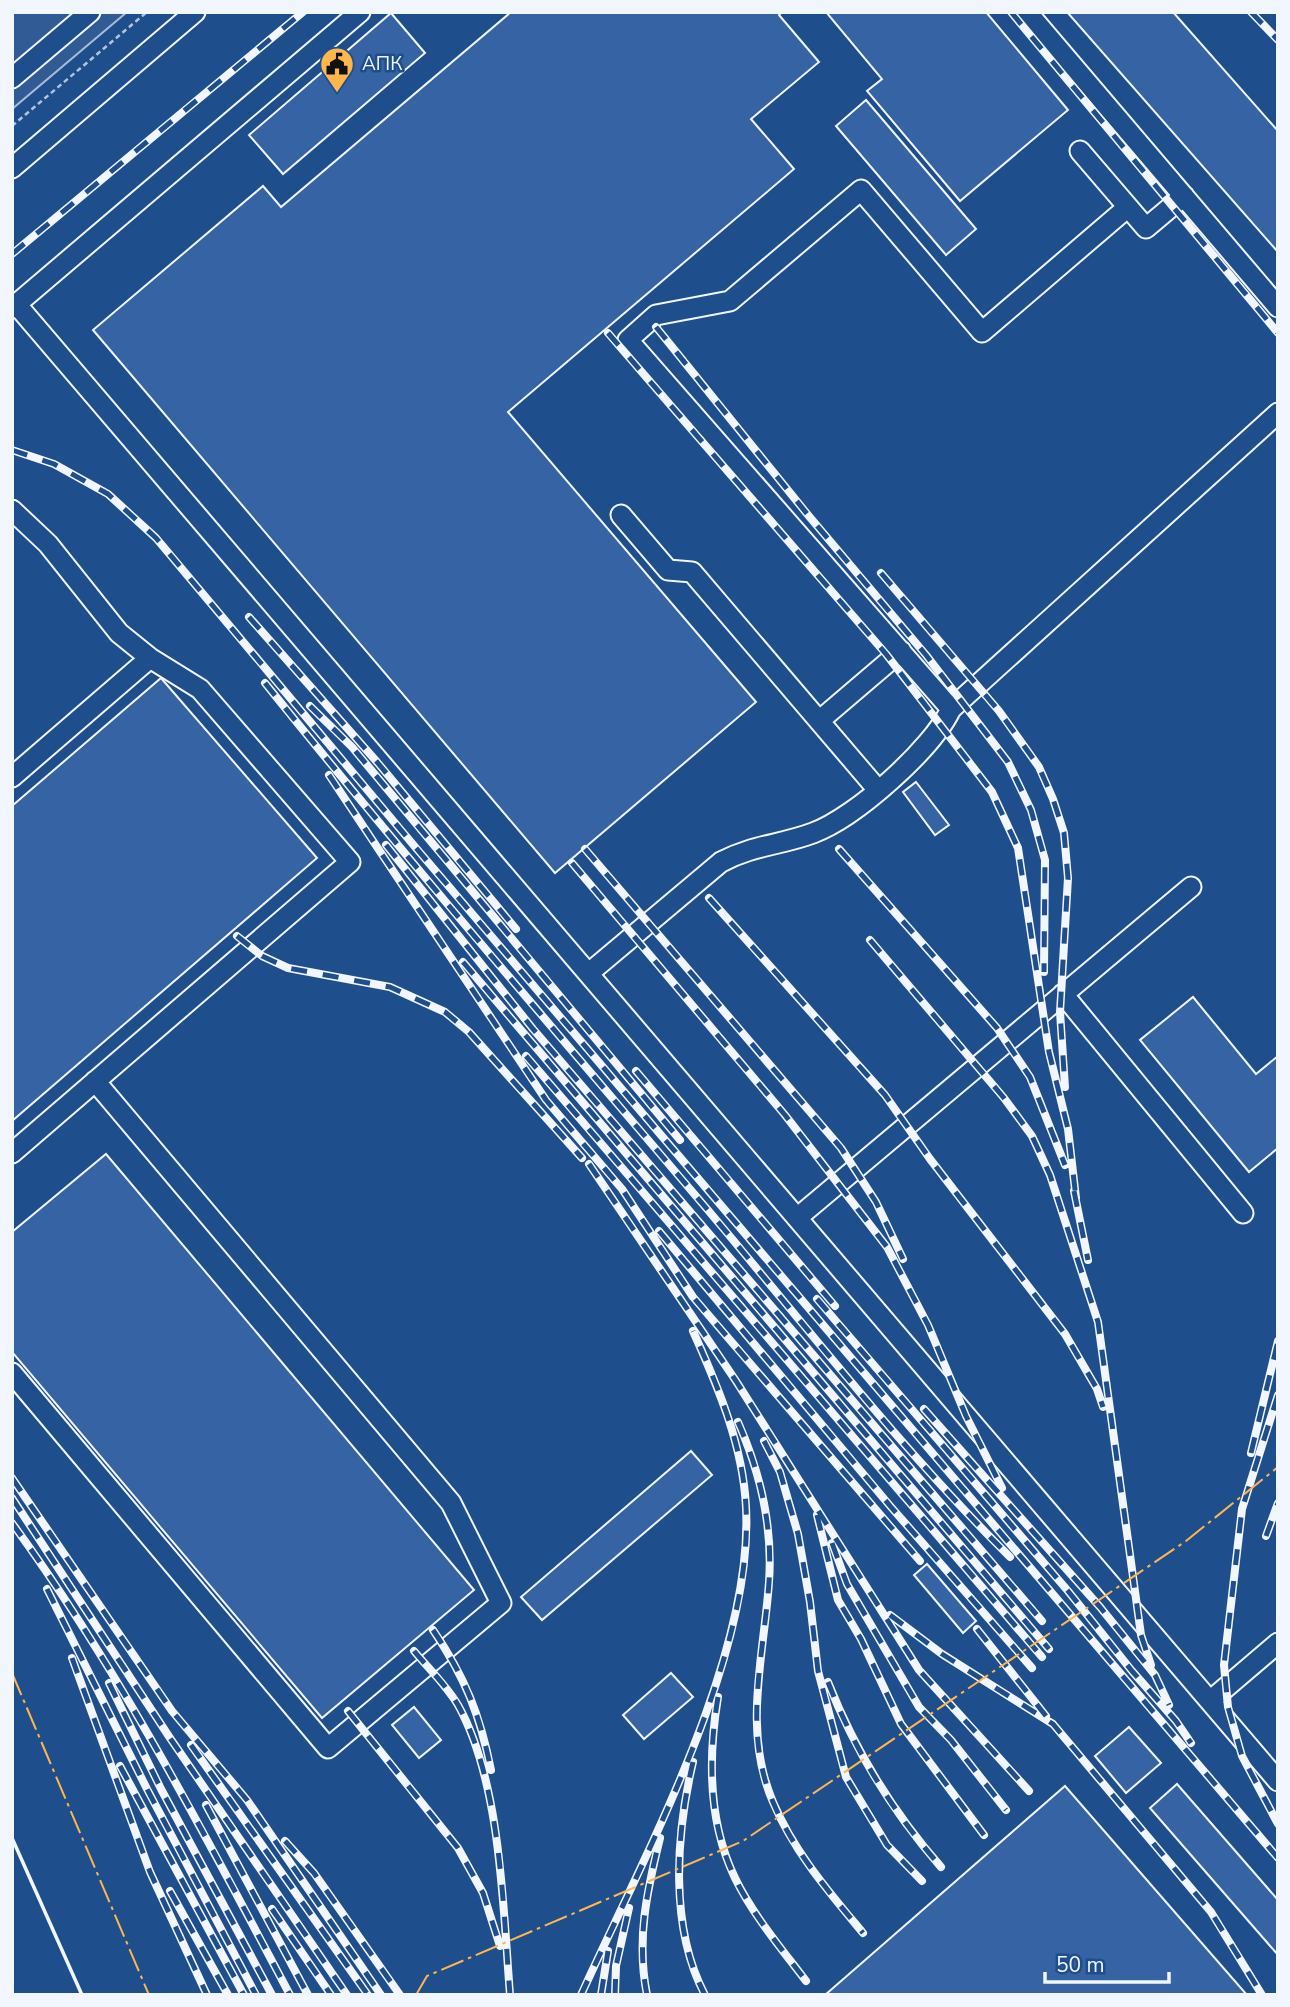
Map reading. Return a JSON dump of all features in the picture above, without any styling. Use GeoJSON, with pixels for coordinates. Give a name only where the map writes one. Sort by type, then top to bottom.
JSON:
{"type":"FeatureCollection","features":[{"type":"Feature","properties":{"kind":"lane"},"geometry":{"type":"LineString","coordinates":[[12,78],[90,12]]}},
{"type":"Feature","properties":{"kind":"lane"},"geometry":{"type":"LineString","coordinates":[[360,12],[14,306],[589,973],[1278,1781]]}},
{"type":"Feature","properties":{"kind":"lane"},"geometry":{"type":"LineString","coordinates":[[1027,12],[1278,307]]}},
{"type":"Feature","properties":{"kind":"lane"},"geometry":{"type":"LineString","coordinates":[[12,168],[193,13]]}},
{"type":"Feature","properties":{"kind":"lane"},"geometry":{"type":"LineString","coordinates":[[12,153],[57,130]]}},
{"type":"Feature","properties":{"kind":"lane"},"geometry":{"type":"LineString","coordinates":[[1080,150],[1146,228],[1184,197]]}},
{"type":"Feature","properties":{"kind":"lane"},"geometry":{"type":"LineString","coordinates":[[951,709],[628,340],[656,315],[730,301],[861,190],[982,331],[1128,207]]}},
{"type":"Feature","properties":{"kind":"lane"},"geometry":{"type":"LineString","coordinates":[[589,973],[721,862],[745,849],[813,833],[848,815],[933,739],[951,709],[1278,413]]}},
{"type":"Feature","properties":{"kind":"lane"},"geometry":{"type":"LineString","coordinates":[[12,510],[48,544],[119,633],[150,658],[200,689],[350,862],[12,1153]]}},
{"type":"Feature","properties":{"kind":"lane"},"geometry":{"type":"LineString","coordinates":[[621,515],[668,570],[692,572],[878,790]]}},
{"type":"Feature","properties":{"kind":"lane"},"geometry":{"type":"LineString","coordinates":[[819,721],[901,651]]}},
{"type":"Feature","properties":{"kind":"lane"},"geometry":{"type":"LineString","coordinates":[[12,777],[150,658]]}},
{"type":"Feature","properties":{"kind":"lane"},"geometry":{"type":"LineString","coordinates":[[797,1217],[1191,887]]}},
{"type":"Feature","properties":{"kind":"lane"},"geometry":{"type":"LineString","coordinates":[[1063,994],[1243,1213]]}},
{"type":"Feature","properties":{"kind":"lane"},"geometry":{"type":"LineString","coordinates":[[12,1373],[328,1748],[501,1604],[451,1503],[95,1081]]}},
{"type":"Feature","properties":{"kind":"lane"},"geometry":{"type":"LineString","coordinates":[[1210,1701],[1278,1643]]}},
{"type":"Feature","properties":{"kind":"path"},"geometry":{"type":"LineString","coordinates":[[12,126],[147,12]]}},
{"type":"Feature","properties":{"kind":"shaded area"},"geometry":{"type":"Polygon","coordinates":[[[12,12],[127,12],[12,109],[12,12]]]}},
{"type":"Feature","properties":{"kind":"building"},"geometry":{"type":"Polygon","coordinates":[[[511,12],[782,12],[779,15],[819,62],[751,119],[794,169],[508,412],[756,702],[555,873],[93,330],[263,186],[281,207],[511,12]]]}},
{"type":"Feature","properties":{"kind":"building"},"geometry":{"type":"Polygon","coordinates":[[[826,12],[986,12],[1068,110],[960,201],[867,91],[882,79],[826,12]]]}},
{"type":"Feature","properties":{"kind":"building"},"geometry":{"type":"Polygon","coordinates":[[[1067,12],[1173,12],[1278,131],[1278,252],[1067,12]]]}},
{"type":"Feature","properties":{"kind":"building"},"geometry":{"type":"Polygon","coordinates":[[[391,13],[425,53],[283,174],[249,135],[391,13]]]}},
{"type":"Feature","properties":{"kind":"building"},"geometry":{"type":"Polygon","coordinates":[[[866,100],[976,229],[946,255],[836,126],[866,100]]]}},
{"type":"Feature","properties":{"kind":"building"},"geometry":{"type":"Polygon","coordinates":[[[161,678],[317,858],[12,1121],[12,806],[161,678]]]}},
{"type":"Feature","properties":{"kind":"building"},"geometry":{"type":"Polygon","coordinates":[[[916,782],[949,825],[935,835],[903,792],[916,782]]]}},
{"type":"Feature","properties":{"kind":"building"},"geometry":{"type":"Polygon","coordinates":[[[1193,997],[1256,1074],[1278,1056],[1278,1148],[1249,1172],[1140,1040],[1193,997]]]}},
{"type":"Feature","properties":{"kind":"building"},"geometry":{"type":"Polygon","coordinates":[[[106,1154],[474,1590],[322,1718],[12,1352],[12,1232],[106,1154]]]}},
{"type":"Feature","properties":{"kind":"building"},"geometry":{"type":"Polygon","coordinates":[[[691,1451],[712,1475],[542,1620],[521,1597],[691,1451]]]}},
{"type":"Feature","properties":{"kind":"building"},"geometry":{"type":"Polygon","coordinates":[[[927,1564],[976,1621],[963,1633],[914,1575],[927,1564]]]}},
{"type":"Feature","properties":{"kind":"building"},"geometry":{"type":"Polygon","coordinates":[[[671,1673],[693,1697],[644,1739],[623,1715],[671,1673]]]}},
{"type":"Feature","properties":{"kind":"building"},"geometry":{"type":"Polygon","coordinates":[[[414,1707],[441,1740],[419,1758],[392,1725],[414,1707]]]}},
{"type":"Feature","properties":{"kind":"building"},"geometry":{"type":"Polygon","coordinates":[[[1129,1727],[1161,1763],[1126,1793],[1095,1756],[1129,1727]]]}},
{"type":"Feature","properties":{"kind":"building"},"geometry":{"type":"Polygon","coordinates":[[[1177,1784],[1278,1900],[1278,1955],[1150,1808],[1177,1784]]]}},
{"type":"Feature","properties":{"kind":"building"},"geometry":{"type":"Polygon","coordinates":[[[1065,1786],[1247,1995],[825,1995],[1065,1786]]]}},
{"type":"Feature","properties":{"kind":"railway"},"geometry":{"type":"LineString","coordinates":[[12,254],[303,12]]}},
{"type":"Feature","properties":{"kind":"railway"},"geometry":{"type":"LineString","coordinates":[[1011,12],[1278,333]]}},
{"type":"Feature","properties":{"kind":"railway"},"geometry":{"type":"LineString","coordinates":[[1251,12],[1278,40]]}},
{"type":"Feature","properties":{"kind":"railway"},"geometry":{"type":"LineString","coordinates":[[656,327],[808,515],[926,655],[1008,762],[1031,810],[1045,860],[1044,972]]}},
{"type":"Feature","properties":{"kind":"railway"},"geometry":{"type":"LineString","coordinates":[[608,333],[886,654],[992,792],[1018,848],[1049,1052],[1068,1129],[1076,1198]]}},
{"type":"Feature","properties":{"kind":"railway"},"geometry":{"type":"LineString","coordinates":[[12,450],[54,464],[108,494],[156,538],[416,848],[1278,1858]]}},
{"type":"Feature","properties":{"kind":"railway"},"geometry":{"type":"LineString","coordinates":[[881,573],[999,711],[1039,767],[1053,799],[1064,833],[1068,878],[1060,1012],[1065,1087]]}},
{"type":"Feature","properties":{"kind":"railway"},"geometry":{"type":"LineString","coordinates":[[249,617],[377,762],[516,929]]}},
{"type":"Feature","properties":{"kind":"railway"},"geometry":{"type":"LineString","coordinates":[[265,683],[429,882],[855,1386],[931,1474],[1010,1557]]}},
{"type":"Feature","properties":{"kind":"railway"},"geometry":{"type":"LineString","coordinates":[[310,706],[352,747],[680,1140]]}},
{"type":"Feature","properties":{"kind":"railway"},"geometry":{"type":"LineString","coordinates":[[329,775],[546,1100],[622,1189],[693,1297],[920,1561]]}},
{"type":"Feature","properties":{"kind":"railway"},"geometry":{"type":"LineString","coordinates":[[386,845],[533,1029],[1042,1621]]}},
{"type":"Feature","properties":{"kind":"railway"},"geometry":{"type":"LineString","coordinates":[[585,849],[841,1148],[876,1202],[903,1259]]}},
{"type":"Feature","properties":{"kind":"railway"},"geometry":{"type":"LineString","coordinates":[[839,849],[997,1028],[1030,1077],[1065,1165]]}},
{"type":"Feature","properties":{"kind":"railway"},"geometry":{"type":"LineString","coordinates":[[572,863],[785,1115],[887,1247],[928,1325],[966,1416],[1002,1488]]}},
{"type":"Feature","properties":{"kind":"railway"},"geometry":{"type":"LineString","coordinates":[[709,898],[885,1095],[930,1159],[1065,1334],[1097,1389],[1103,1407]]}},
{"type":"Feature","properties":{"kind":"railway"},"geometry":{"type":"LineString","coordinates":[[237,936],[262,956],[288,968],[390,987],[445,1012],[469,1032],[582,1158]]}},
{"type":"Feature","properties":{"kind":"railway"},"geometry":{"type":"LineString","coordinates":[[870,940],[1004,1098],[1032,1136],[1050,1175],[1098,1322],[1141,1635],[1151,1665]]}},
{"type":"Feature","properties":{"kind":"railway"},"geometry":{"type":"LineString","coordinates":[[463,962],[1049,1649]]}},
{"type":"Feature","properties":{"kind":"railway"},"geometry":{"type":"LineString","coordinates":[[526,1056],[1042,1657]]}},
{"type":"Feature","properties":{"kind":"railway"},"geometry":{"type":"LineString","coordinates":[[636,1071],[835,1306]]}},
{"type":"Feature","properties":{"kind":"railway"},"geometry":{"type":"LineString","coordinates":[[589,1164],[736,1381],[919,1670],[1029,1791]]}},
{"type":"Feature","properties":{"kind":"railway"},"geometry":{"type":"LineString","coordinates":[[1074,1191],[1088,1260]]}},
{"type":"Feature","properties":{"kind":"railway"},"geometry":{"type":"LineString","coordinates":[[659,1231],[891,1507],[1032,1668]]}},
{"type":"Feature","properties":{"kind":"railway"},"geometry":{"type":"LineString","coordinates":[[817,1299],[1068,1591],[1176,1721],[1191,1743]]}},
{"type":"Feature","properties":{"kind":"railway"},"geometry":{"type":"LineString","coordinates":[[581,1995],[690,1756],[714,1691],[732,1627],[744,1565],[746,1507],[740,1461],[728,1417],[693,1331]]}},
{"type":"Feature","properties":{"kind":"railway"},"geometry":{"type":"LineString","coordinates":[[1251,1453],[1278,1341]]}},
{"type":"Feature","properties":{"kind":"railway"},"geometry":{"type":"LineString","coordinates":[[1278,1395],[1242,1509],[1224,1665],[1228,1707],[1242,1756],[1278,1824]]}},
{"type":"Feature","properties":{"kind":"railway"},"geometry":{"type":"LineString","coordinates":[[924,1409],[1100,1607],[1155,1675],[1169,1705]]}},
{"type":"Feature","properties":{"kind":"railway"},"geometry":{"type":"LineString","coordinates":[[738,1422],[759,1480],[769,1540],[769,1582],[757,1720],[764,1775],[773,1802],[791,1838],[813,1871],[863,1933]]}},
{"type":"Feature","properties":{"kind":"railway"},"geometry":{"type":"LineString","coordinates":[[764,1441],[780,1472],[798,1534],[818,1671],[846,1777],[887,1845],[922,1881]]}},
{"type":"Feature","properties":{"kind":"railway"},"geometry":{"type":"LineString","coordinates":[[12,1478],[172,1711],[247,1800],[381,1995]]}},
{"type":"Feature","properties":{"kind":"railway"},"geometry":{"type":"LineString","coordinates":[[12,1498],[170,1738],[347,1995]]}},
{"type":"Feature","properties":{"kind":"railway"},"geometry":{"type":"LineString","coordinates":[[1266,1536],[1278,1503]]}},
{"type":"Feature","properties":{"kind":"railway"},"geometry":{"type":"LineString","coordinates":[[817,1515],[838,1600],[861,1639],[901,1724],[984,1835]]}},
{"type":"Feature","properties":{"kind":"railway"},"geometry":{"type":"LineString","coordinates":[[12,1523],[89,1636],[125,1695],[193,1813],[290,1995]]}},
{"type":"Feature","properties":{"kind":"railway"},"geometry":{"type":"LineString","coordinates":[[832,1543],[847,1584],[919,1707],[951,1740],[1006,1810]]}},
{"type":"Feature","properties":{"kind":"railway"},"geometry":{"type":"LineString","coordinates":[[47,1589],[147,1789],[256,1995]]}},
{"type":"Feature","properties":{"kind":"railway"},"geometry":{"type":"LineString","coordinates":[[890,1615],[942,1654],[1053,1724],[1211,1912],[1262,1995]]}},
{"type":"Feature","properties":{"kind":"railway"},"geometry":{"type":"LineString","coordinates":[[977,1629],[1046,1716]]}},
{"type":"Feature","properties":{"kind":"railway"},"geometry":{"type":"LineString","coordinates":[[433,1630],[463,1680],[482,1732],[491,1770]]}},
{"type":"Feature","properties":{"kind":"railway"},"geometry":{"type":"LineString","coordinates":[[414,1651],[458,1705],[472,1736],[483,1771],[498,1846],[510,1995]]}},
{"type":"Feature","properties":{"kind":"railway"},"geometry":{"type":"LineString","coordinates":[[72,1658],[150,1872],[207,1995]]}},
{"type":"Feature","properties":{"kind":"railway"},"geometry":{"type":"LineString","coordinates":[[828,1682],[850,1732],[876,1779],[906,1824],[941,1867]]}},
{"type":"Feature","properties":{"kind":"railway"},"geometry":{"type":"LineString","coordinates":[[109,1683],[161,1789],[272,1995]]}},
{"type":"Feature","properties":{"kind":"railway"},"geometry":{"type":"LineString","coordinates":[[718,1697],[713,1743],[713,1789],[715,1812],[726,1857],[750,1905],[806,1981]]}},
{"type":"Feature","properties":{"kind":"railway"},"geometry":{"type":"LineString","coordinates":[[348,1711],[458,1848],[483,1893],[500,1946]]}},
{"type":"Feature","properties":{"kind":"railway"},"geometry":{"type":"LineString","coordinates":[[191,1745],[368,1995]]}},
{"type":"Feature","properties":{"kind":"railway"},"geometry":{"type":"LineString","coordinates":[[693,1762],[683,1819],[679,1880],[686,1940],[693,1968],[705,1995]]}},
{"type":"Feature","properties":{"kind":"railway"},"geometry":{"type":"LineString","coordinates":[[120,1766],[244,1995]]}},
{"type":"Feature","properties":{"kind":"railway"},"geometry":{"type":"LineString","coordinates":[[206,1805],[308,1995]]}},
{"type":"Feature","properties":{"kind":"railway"},"geometry":{"type":"LineString","coordinates":[[647,1995],[643,1955],[644,1916],[660,1838]]}},
{"type":"Feature","properties":{"kind":"railway"},"geometry":{"type":"LineString","coordinates":[[285,1841],[314,1873],[400,1995]]}},
{"type":"Feature","properties":{"kind":"railway"},"geometry":{"type":"LineString","coordinates":[[170,1891],[228,1995]]}},
{"type":"Feature","properties":{"kind":"railway"},"geometry":{"type":"LineString","coordinates":[[615,1995],[616,1966],[629,1908]]}},
{"type":"Feature","properties":{"kind":"railway"},"geometry":{"type":"LineString","coordinates":[[272,1909],[331,1995]]}},
{"type":"Feature","properties":{"kind":"railway"},"geometry":{"type":"LineString","coordinates":[[601,1995],[608,1951]]}},
{"type":"Feature","properties":{"kind":"wall"},"geometry":{"type":"LineString","coordinates":[[12,1838],[82,1995]]}},
{"type":"Feature","properties":{"kind":"power"},"geometry":{"type":"LineString","coordinates":[[416,1995],[427,1976],[743,1841],[1186,1541],[1278,1467]]}},
{"type":"Feature","properties":{"kind":"power"},"geometry":{"type":"LineString","coordinates":[[12,1673],[149,1995]]}},
{"type":"Feature","properties":{"kind":"place","name":"АПК"},"geometry":{"type":"Point","coordinates":[337,94]}}]}
